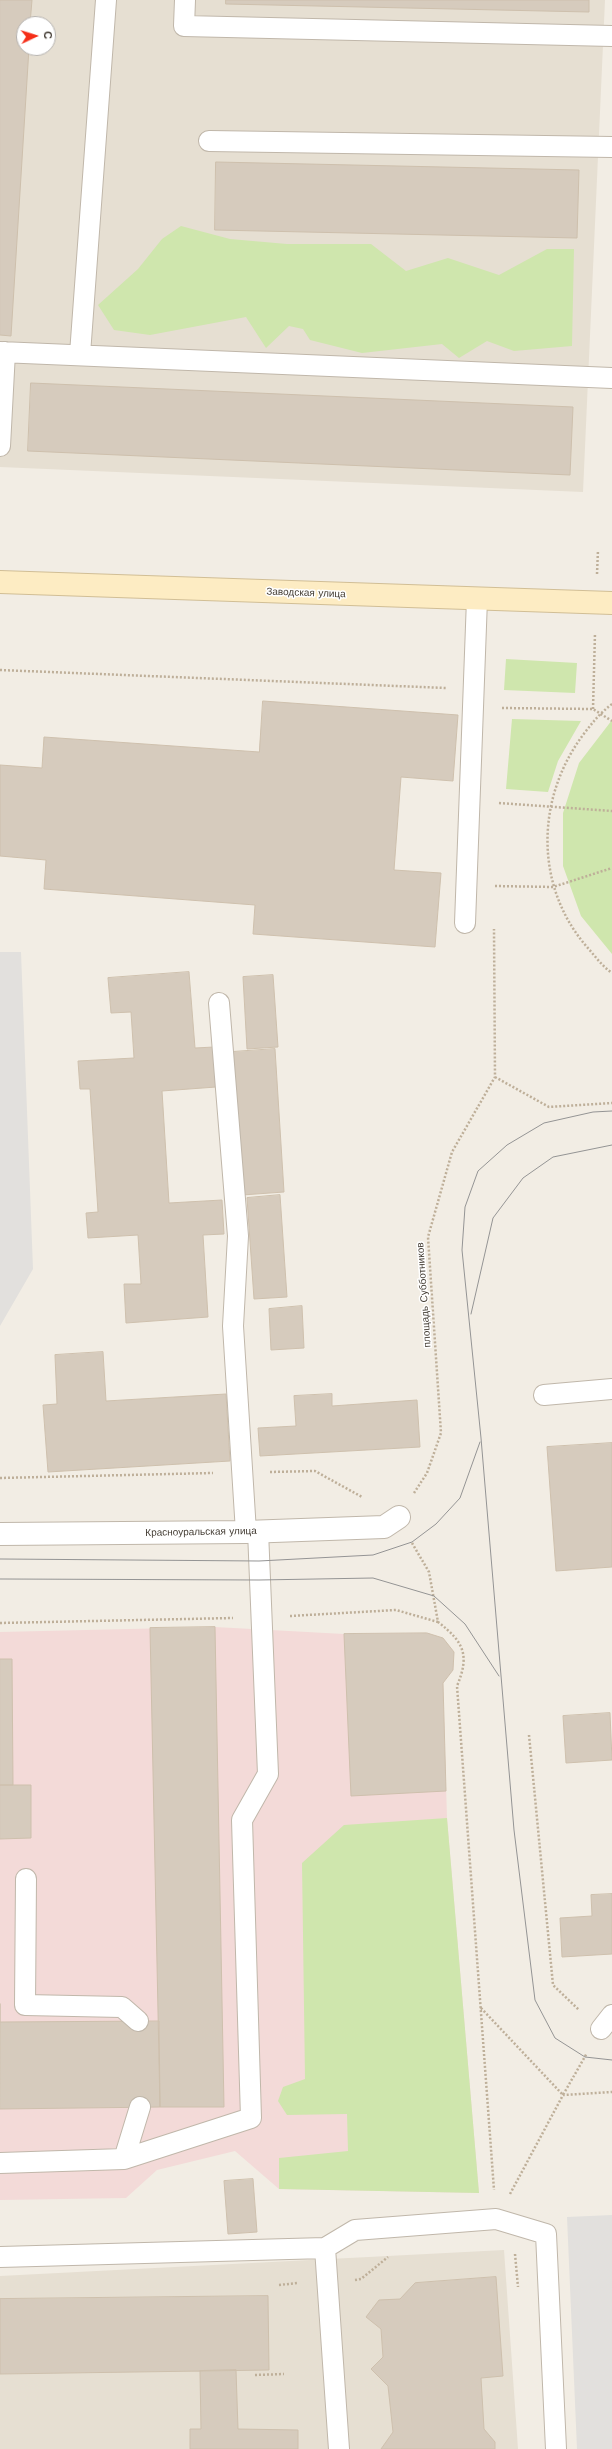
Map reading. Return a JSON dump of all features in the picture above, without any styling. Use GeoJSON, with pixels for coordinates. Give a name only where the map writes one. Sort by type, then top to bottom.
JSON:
{"type":"FeatureCollection","features":[{"type":"Feature","properties":{"kind":"street","name":"Заводская улица"},"geometry":{"type":"LineString","coordinates":[[0,582],[612,604]]}},
{"type":"Feature","properties":{"kind":"street","name":"Красноуральская улица"},"geometry":{"type":"LineString","coordinates":[[0,1534],[252,1532],[384,1528],[399,1517]]}},
{"type":"Feature","properties":{"kind":"lane"},"geometry":{"type":"LineString","coordinates":[[80,354],[106,0]]}},
{"type":"Feature","properties":{"kind":"lane"},"geometry":{"type":"LineString","coordinates":[[185,0],[184,26],[612,36]]}},
{"type":"Feature","properties":{"kind":"lane"},"geometry":{"type":"LineString","coordinates":[[209,141],[612,147]]}},
{"type":"Feature","properties":{"kind":"lane"},"geometry":{"type":"LineString","coordinates":[[0,446],[2,352],[80,354],[612,378]]}},
{"type":"Feature","properties":{"kind":"lane"},"geometry":{"type":"LineString","coordinates":[[464,923],[478,599]]}},
{"type":"Feature","properties":{"kind":"lane"},"geometry":{"type":"LineString","coordinates":[[0,2163],[124,2159],[251,2118],[242,1820],[268,1774],[262,1617],[252,1532],[243,1473],[233,1326],[238,1236],[219,1003]]}},
{"type":"Feature","properties":{"kind":"lane"},"geometry":{"type":"LineString","coordinates":[[544,1395],[612,1389]]}},
{"type":"Feature","properties":{"kind":"lane"},"geometry":{"type":"LineString","coordinates":[[26,1879],[25,2005],[122,2007],[138,2021]]}},
{"type":"Feature","properties":{"kind":"lane"},"geometry":{"type":"LineString","coordinates":[[124,2159],[140,2107]]}},
{"type":"Feature","properties":{"kind":"lane"},"geometry":{"type":"LineString","coordinates":[[0,2257],[325,2248],[355,2230],[496,2219],[546,2234],[556,2449]]}},
{"type":"Feature","properties":{"kind":"lane"},"geometry":{"type":"LineString","coordinates":[[325,2248],[339,2449]]}},
{"type":"Feature","properties":{"kind":"path"},"geometry":{"type":"LineString","coordinates":[[0,670],[474,690],[497,708],[593,709],[600,712],[612,721]]}},
{"type":"Feature","properties":{"kind":"path"},"geometry":{"type":"LineString","coordinates":[[612,704],[600,712],[568,755],[549,806],[547,847],[553,887],[573,931],[605,968],[612,973]]}},
{"type":"Feature","properties":{"kind":"path"},"geometry":{"type":"LineString","coordinates":[[495,803],[612,811]]}},
{"type":"Feature","properties":{"kind":"path"},"geometry":{"type":"LineString","coordinates":[[494,886],[553,887],[612,868]]}},
{"type":"Feature","properties":{"kind":"path","name":"площадь Субботников"},"geometry":{"type":"LineString","coordinates":[[399,1517],[426,1473],[441,1433],[428,1237],[452,1152],[494,1077],[549,1107],[612,1103]]}},
{"type":"Feature","properties":{"kind":"path"},"geometry":{"type":"LineString","coordinates":[[0,1478],[315,1471],[399,1517],[429,1572],[438,1622]]}},
{"type":"Feature","properties":{"kind":"path"},"geometry":{"type":"LineString","coordinates":[[0,1623],[262,1617],[396,1610],[438,1622],[454,1634],[463,1648],[463,1671],[457,1686],[496,2219]]}},
{"type":"Feature","properties":{"kind":"path"},"geometry":{"type":"LineString","coordinates":[[530,1735],[553,1985]]}},
{"type":"Feature","properties":{"kind":"path"},"geometry":{"type":"LineString","coordinates":[[480,2007],[563,2095]]}},
{"type":"Feature","properties":{"kind":"path"},"geometry":{"type":"LineString","coordinates":[[496,2219],[563,2095],[606,2022]]}},
{"type":"Feature","properties":{"kind":"path"},"geometry":{"type":"LineString","coordinates":[[563,2095],[612,2092]]}},
{"type":"Feature","properties":{"kind":"path"},"geometry":{"type":"LineString","coordinates":[[361,2279],[390,2255]]}},
{"type":"Feature","properties":{"kind":"path"},"geometry":{"type":"LineString","coordinates":[[255,2376],[284,2374]]}},
{"type":"Feature","properties":{"kind":"shaded area"},"geometry":{"type":"Polygon","coordinates":[[[0,0],[605,0],[583,492],[0,467],[0,0]]]}},
{"type":"Feature","properties":{"kind":"shaded area"},"geometry":{"type":"Polygon","coordinates":[[[0,952],[21,952],[33,1269],[0,1326],[0,952]]]}},
{"type":"Feature","properties":{"kind":"shaded area"},"geometry":{"type":"Polygon","coordinates":[[[215,1627],[344,1634],[427,1633],[443,1638],[454,1652],[453,1670],[443,1683],[447,1818],[479,2193],[279,2189],[235,2151],[157,2170],[126,2198],[0,2200],[0,1632],[215,1627]]]}},
{"type":"Feature","properties":{"kind":"shaded area"},"geometry":{"type":"Polygon","coordinates":[[[612,2215],[612,2449],[577,2449],[567,2217],[612,2215]]]}},
{"type":"Feature","properties":{"kind":"shaded area"},"geometry":{"type":"Polygon","coordinates":[[[504,2250],[518,2449],[0,2449],[0,2276],[504,2250]]]}},
{"type":"Feature","properties":{"kind":"green space"},"geometry":{"type":"Polygon","coordinates":[[[181,226],[230,239],[287,244],[371,244],[406,271],[448,258],[499,275],[547,249],[574,249],[572,346],[514,351],[487,341],[459,358],[442,344],[362,353],[310,340],[303,329],[289,326],[266,348],[246,317],[150,335],[114,330],[98,305],[138,269],[162,239],[181,226]]]}},
{"type":"Feature","properties":{"kind":"green space"},"geometry":{"type":"Polygon","coordinates":[[[506,659],[577,663],[575,693],[504,690],[506,659]]]}},
{"type":"Feature","properties":{"kind":"green space"},"geometry":{"type":"Polygon","coordinates":[[[512,719],[581,721],[558,761],[548,792],[506,789],[512,719]]]}},
{"type":"Feature","properties":{"kind":"green space"},"geometry":{"type":"Polygon","coordinates":[[[612,720],[612,954],[581,916],[563,866],[563,813],[579,763],[612,720]]]}},
{"type":"Feature","properties":{"kind":"green space"},"geometry":{"type":"Polygon","coordinates":[[[447,1818],[479,2193],[279,2189],[279,2158],[348,2151],[347,2114],[287,2115],[278,2101],[283,2087],[305,2079],[302,1863],[344,1825],[447,1818]]]}},
{"type":"Feature","properties":{"kind":"building"},"geometry":{"type":"Polygon","coordinates":[[[0,0],[32,0],[31,16],[16,16],[16,56],[28,56],[11,336],[0,335],[0,0]]]}},
{"type":"Feature","properties":{"kind":"building"},"geometry":{"type":"Polygon","coordinates":[[[226,0],[589,0],[589,12],[226,4],[226,0]]]}},
{"type":"Feature","properties":{"kind":"building"},"geometry":{"type":"Polygon","coordinates":[[[216,162],[579,170],[577,238],[215,230],[216,162]]]}},
{"type":"Feature","properties":{"kind":"building"},"geometry":{"type":"Polygon","coordinates":[[[31,383],[573,407],[570,475],[28,451],[31,383]]]}},
{"type":"Feature","properties":{"kind":"building"},"geometry":{"type":"Polygon","coordinates":[[[263,701],[458,715],[453,781],[401,777],[394,870],[441,873],[435,947],[253,934],[255,905],[44,889],[46,860],[0,856],[0,765],[42,768],[44,737],[259,752],[263,701]]]}},
{"type":"Feature","properties":{"kind":"building"},"geometry":{"type":"Polygon","coordinates":[[[189,972],[195,1048],[214,1047],[216,1087],[162,1091],[169,1203],[222,1200],[224,1234],[203,1235],[208,1317],[126,1323],[124,1284],[141,1284],[138,1235],[88,1238],[86,1213],[98,1212],[90,1089],[80,1089],[78,1061],[134,1058],[131,1012],[111,1013],[108,978],[189,972]]]}},
{"type":"Feature","properties":{"kind":"building"},"geometry":{"type":"Polygon","coordinates":[[[273,975],[278,1047],[247,1049],[243,977],[273,975]]]}},
{"type":"Feature","properties":{"kind":"building"},"geometry":{"type":"Polygon","coordinates":[[[275,1049],[284,1192],[242,1195],[232,1052],[275,1049]]]}},
{"type":"Feature","properties":{"kind":"building"},"geometry":{"type":"Polygon","coordinates":[[[280,1195],[287,1297],[254,1299],[247,1198],[280,1195]]]}},
{"type":"Feature","properties":{"kind":"building"},"geometry":{"type":"Polygon","coordinates":[[[302,1306],[304,1348],[271,1350],[269,1309],[302,1306]]]}},
{"type":"Feature","properties":{"kind":"building"},"geometry":{"type":"Polygon","coordinates":[[[103,1352],[106,1401],[226,1394],[230,1461],[48,1472],[43,1405],[57,1404],[55,1355],[103,1352]]]}},
{"type":"Feature","properties":{"kind":"building"},"geometry":{"type":"Polygon","coordinates":[[[332,1394],[332,1406],[417,1400],[420,1447],[260,1456],[258,1428],[296,1426],[294,1396],[332,1394]]]}},
{"type":"Feature","properties":{"kind":"building"},"geometry":{"type":"Polygon","coordinates":[[[612,1443],[612,1567],[556,1571],[547,1447],[612,1443]]]}},
{"type":"Feature","properties":{"kind":"building"},"geometry":{"type":"Polygon","coordinates":[[[215,1627],[224,2107],[160,2107],[150,1628],[215,1627]]]}},
{"type":"Feature","properties":{"kind":"building"},"geometry":{"type":"Polygon","coordinates":[[[427,1633],[443,1638],[454,1652],[453,1670],[443,1683],[446,1791],[351,1796],[344,1634],[427,1633]]]}},
{"type":"Feature","properties":{"kind":"building"},"geometry":{"type":"Polygon","coordinates":[[[0,1659],[12,1659],[13,1785],[0,1785],[0,1659]]]}},
{"type":"Feature","properties":{"kind":"building"},"geometry":{"type":"Polygon","coordinates":[[[610,1713],[612,1760],[566,1763],[563,1716],[610,1713]]]}},
{"type":"Feature","properties":{"kind":"building"},"geometry":{"type":"Polygon","coordinates":[[[0,1785],[31,1785],[31,1838],[0,1839],[0,1785]]]}},
{"type":"Feature","properties":{"kind":"building"},"geometry":{"type":"Polygon","coordinates":[[[612,1894],[612,1954],[562,1957],[560,1918],[592,1916],[591,1895],[612,1894]]]}},
{"type":"Feature","properties":{"kind":"building"},"geometry":{"type":"Polygon","coordinates":[[[159,2021],[160,2107],[0,2109],[0,2022],[159,2021]]]}},
{"type":"Feature","properties":{"kind":"building"},"geometry":{"type":"Polygon","coordinates":[[[253,2179],[257,2232],[228,2234],[224,2181],[253,2179]]]}},
{"type":"Feature","properties":{"kind":"building"},"geometry":{"type":"Polygon","coordinates":[[[496,2277],[503,2376],[481,2378],[484,2429],[495,2442],[495,2449],[381,2449],[393,2432],[388,2386],[371,2369],[383,2357],[381,2329],[366,2317],[379,2300],[400,2299],[415,2283],[496,2277]]]}},
{"type":"Feature","properties":{"kind":"building"},"geometry":{"type":"Polygon","coordinates":[[[268,2296],[269,2370],[0,2374],[0,2299],[268,2296]]]}},
{"type":"Feature","properties":{"kind":"building"},"geometry":{"type":"Polygon","coordinates":[[[236,2370],[238,2429],[298,2430],[298,2449],[190,2449],[190,2429],[201,2429],[200,2371],[236,2370]]]}},
{"type":"Feature","properties":{"kind":"tram line"},"geometry":{"type":"LineString","coordinates":[[612,1111],[593,1112],[544,1123],[507,1145],[478,1171],[465,1207],[462,1250],[481,1438],[514,1830],[535,2000],[555,2038],[585,2057],[612,2060]]}},
{"type":"Feature","properties":{"kind":"tram line"},"geometry":{"type":"LineString","coordinates":[[471,1314],[493,1218],[523,1178],[553,1157],[612,1145]]}},
{"type":"Feature","properties":{"kind":"tram line"},"geometry":{"type":"LineString","coordinates":[[0,1559],[259,1561],[373,1555],[412,1542],[436,1524],[460,1498],[480,1442]]}},
{"type":"Feature","properties":{"kind":"tram line"},"geometry":{"type":"LineString","coordinates":[[0,1579],[259,1580],[373,1578],[434,1596],[465,1624],[499,1676]]}}]}
